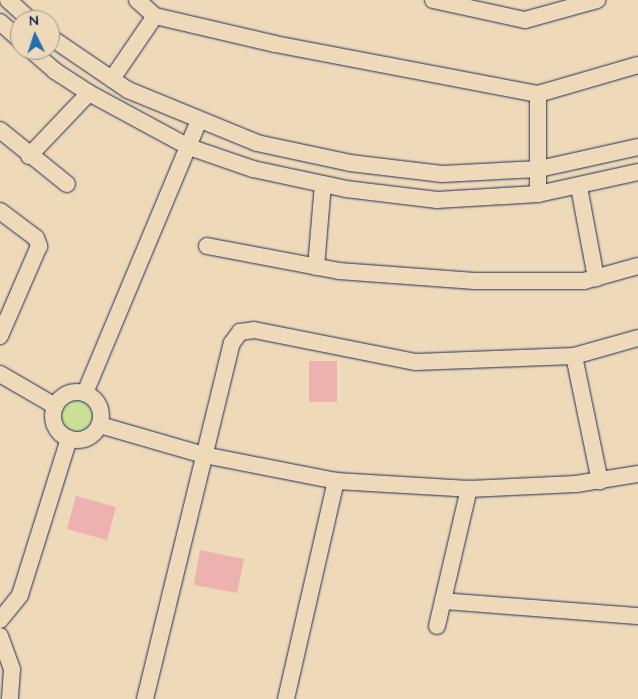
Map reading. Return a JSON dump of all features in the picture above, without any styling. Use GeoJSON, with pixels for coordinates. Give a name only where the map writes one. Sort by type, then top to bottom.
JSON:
{"type":"FeatureCollection","features":[{"type":"Feature","properties":{"kind":"street"},"geometry":{"type":"LineString","coordinates":[[8,0],[19,10]]}},
{"type":"Feature","properties":{"kind":"street"},"geometry":{"type":"LineString","coordinates":[[137,0],[155,16],[275,44],[538,94],[638,65]]}},
{"type":"Feature","properties":{"kind":"street"},"geometry":{"type":"LineString","coordinates":[[432,0],[525,20],[597,0]]}},
{"type":"Feature","properties":{"kind":"street"},"geometry":{"type":"LineString","coordinates":[[112,79],[155,16]]}},
{"type":"Feature","properties":{"kind":"street"},"geometry":{"type":"LineString","coordinates":[[0,22],[10,31]]}},
{"type":"Feature","properties":{"kind":"street"},"geometry":{"type":"LineString","coordinates":[[60,44],[128,90],[200,120],[257,143],[350,163],[442,174],[539,169],[638,147]]}},
{"type":"Feature","properties":{"kind":"street"},"geometry":{"type":"LineString","coordinates":[[42,60],[55,72],[89,93],[189,147],[253,169],[323,184],[437,200],[538,194],[580,187],[638,172]]}},
{"type":"Feature","properties":{"kind":"street"},"geometry":{"type":"LineString","coordinates":[[29,156],[89,93]]}},
{"type":"Feature","properties":{"kind":"street"},"geometry":{"type":"LineString","coordinates":[[538,94],[538,194]]}},
{"type":"Feature","properties":{"kind":"street"},"geometry":{"type":"LineString","coordinates":[[85,393],[200,120]]}},
{"type":"Feature","properties":{"kind":"street"},"geometry":{"type":"LineString","coordinates":[[0,130],[29,156],[67,184]]}},
{"type":"Feature","properties":{"kind":"street"},"geometry":{"type":"LineString","coordinates":[[316,267],[323,184]]}},
{"type":"Feature","properties":{"kind":"street"},"geometry":{"type":"LineString","coordinates":[[580,187],[596,278]]}},
{"type":"Feature","properties":{"kind":"street"},"geometry":{"type":"LineString","coordinates":[[0,211],[36,238],[39,246],[0,336]]}},
{"type":"Feature","properties":{"kind":"street"},"geometry":{"type":"LineString","coordinates":[[207,246],[316,267],[475,281],[584,281],[638,266]]}},
{"type":"Feature","properties":{"kind":"street"},"geometry":{"type":"LineString","coordinates":[[145,699],[232,343],[240,332],[254,330],[416,362],[574,356],[638,338]]}},
{"type":"Feature","properties":{"kind":"street"},"geometry":{"type":"LineString","coordinates":[[574,356],[600,481]]}},
{"type":"Feature","properties":{"kind":"street"},"geometry":{"type":"LineString","coordinates":[[0,374],[55,406]]}},
{"type":"Feature","properties":{"kind":"street"},"geometry":{"type":"LineString","coordinates":[[74,392],[85,393],[99,407],[100,426],[92,436],[81,440],[69,439],[58,431],[53,418],[55,406],[63,397],[74,392]]}},
{"type":"Feature","properties":{"kind":"street"},"geometry":{"type":"LineString","coordinates":[[100,426],[204,455],[336,481],[469,489],[600,481],[638,474]]}},
{"type":"Feature","properties":{"kind":"street"},"geometry":{"type":"LineString","coordinates":[[0,620],[20,595],[69,439]]}},
{"type":"Feature","properties":{"kind":"street"},"geometry":{"type":"LineString","coordinates":[[286,699],[336,481]]}},
{"type":"Feature","properties":{"kind":"street"},"geometry":{"type":"LineString","coordinates":[[437,626],[469,489]]}},
{"type":"Feature","properties":{"kind":"street"},"geometry":{"type":"LineString","coordinates":[[443,601],[638,616]]}},
{"type":"Feature","properties":{"kind":"street"},"geometry":{"type":"LineString","coordinates":[[0,636],[12,669],[10,699]]}},
{"type":"Feature","properties":{"kind":"green space"},"geometry":{"type":"Polygon","coordinates":[[[77,400],[83,401],[88,405],[92,410],[92,422],[88,427],[83,431],[77,432],[71,431],[66,427],[62,422],[61,416],[62,410],[66,405],[71,401],[77,400]]]}},
{"type":"Feature","properties":{"kind":"building"},"geometry":{"type":"Polygon","coordinates":[[[309,361],[337,361],[337,402],[309,402],[309,361]]]}},
{"type":"Feature","properties":{"kind":"building"},"geometry":{"type":"Polygon","coordinates":[[[76,496],[116,507],[107,540],[67,529],[76,496]]]}},
{"type":"Feature","properties":{"kind":"building"},"geometry":{"type":"Polygon","coordinates":[[[200,550],[244,559],[237,593],[194,585],[200,550]]]}}]}
